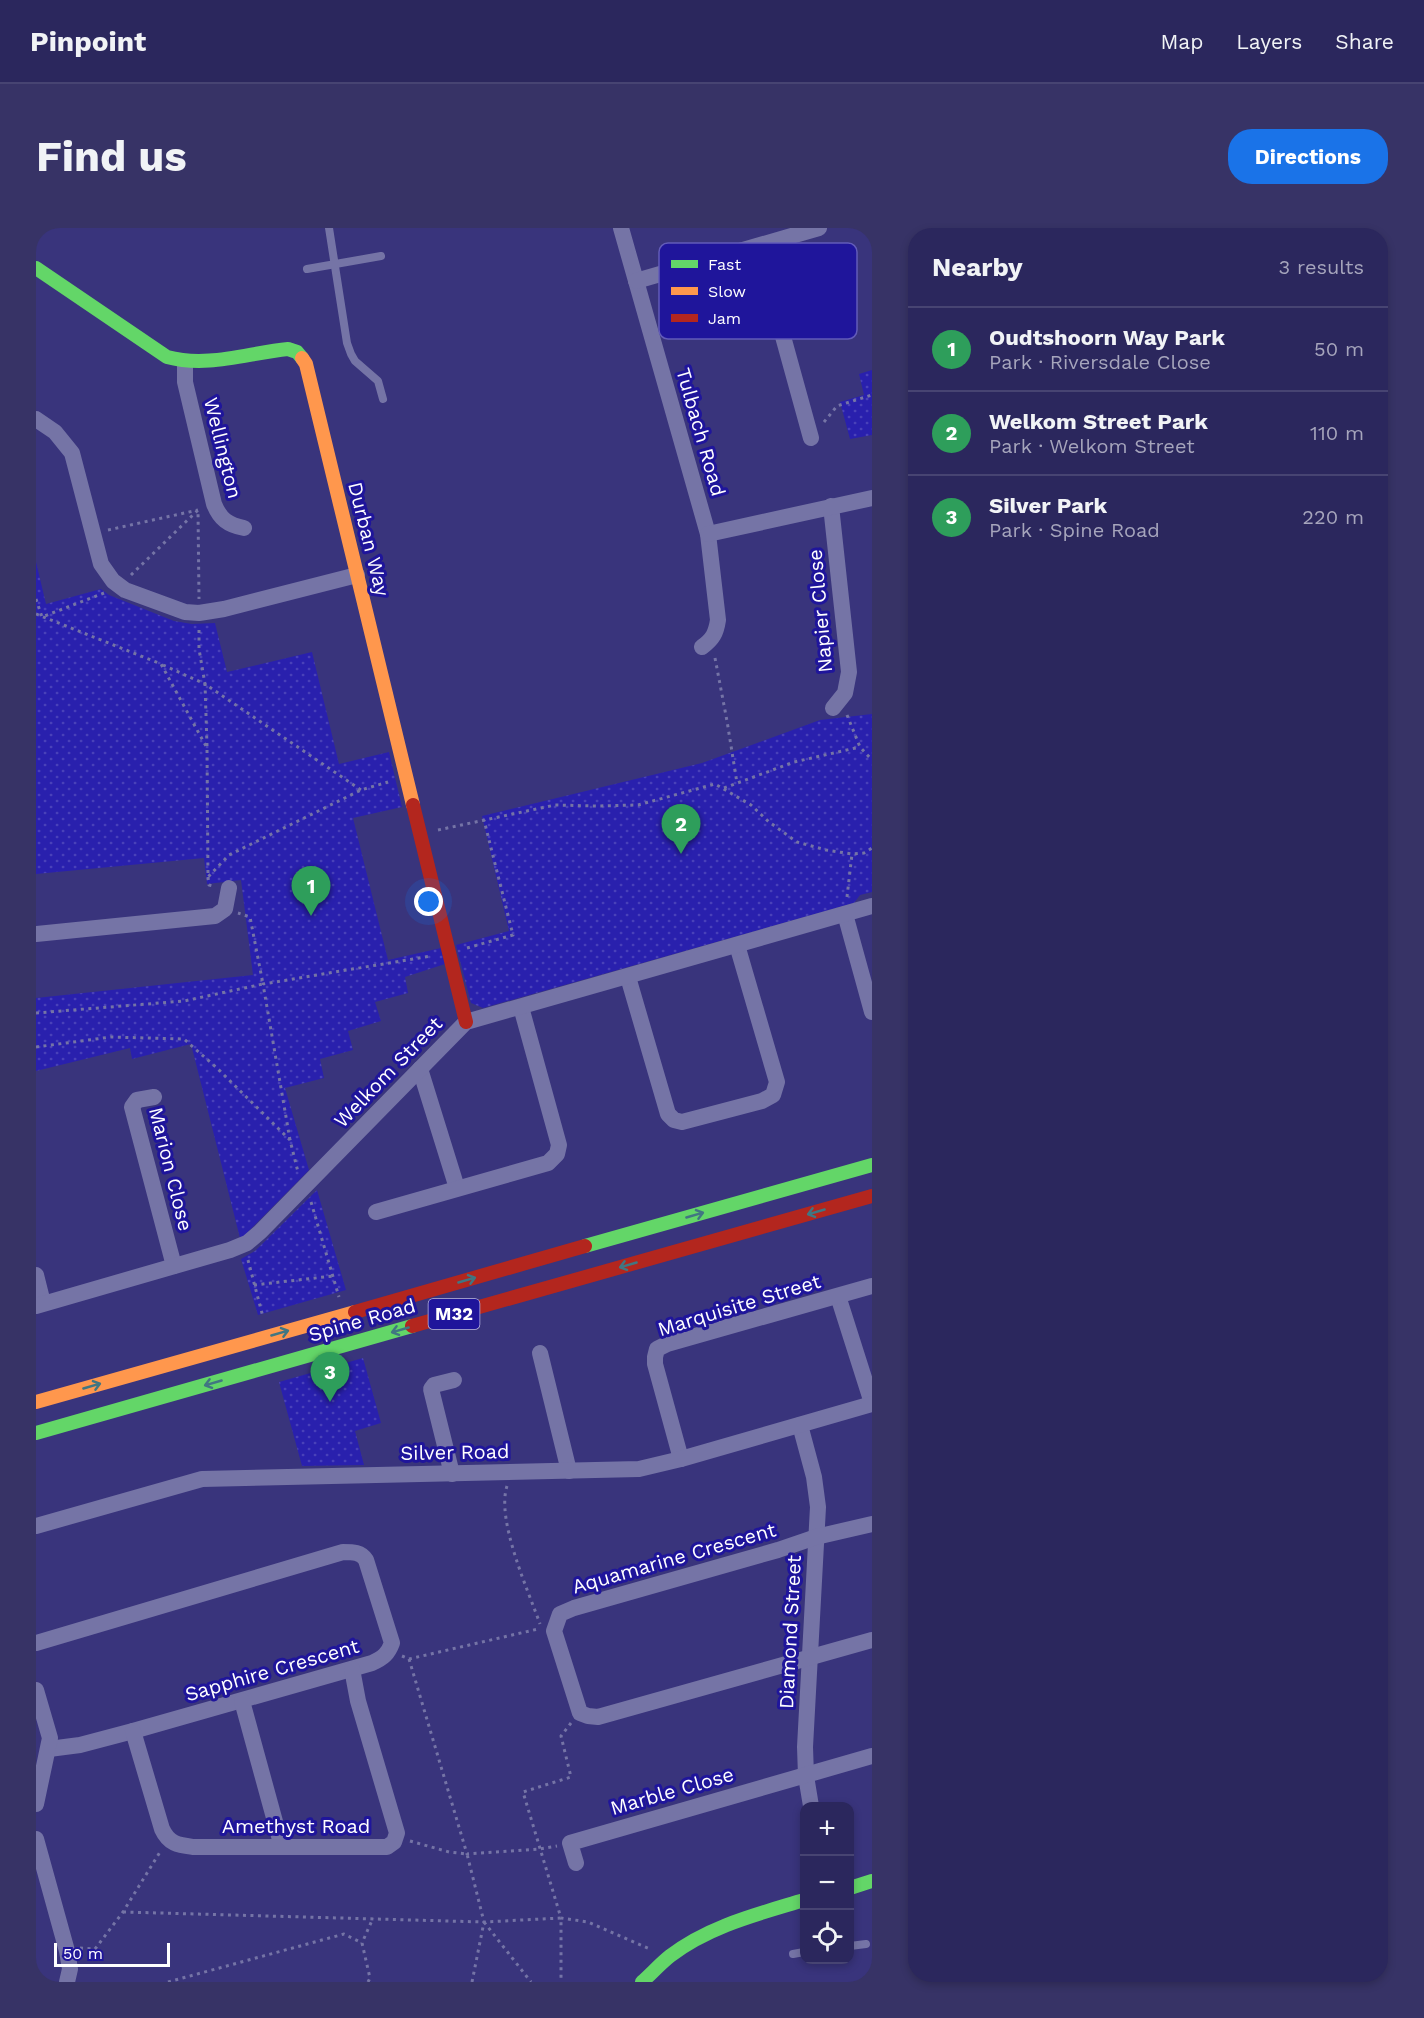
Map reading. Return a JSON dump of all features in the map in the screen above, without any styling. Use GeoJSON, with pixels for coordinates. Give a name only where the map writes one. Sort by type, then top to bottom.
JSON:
{"type":"FeatureCollection","features":[{"type":"Feature","properties":{"kind":"main road","name":"Durban Way"},"geometry":{"type":"LineString","coordinates":[[36,268],[166,357],[185,362],[202,362],[288,349],[300,354],[306,364],[466,1022]]}},
{"type":"Feature","properties":{"kind":"main road","name":"Spine Road"},"geometry":{"type":"LineString","coordinates":[[36,1402],[872,1164]]}},
{"type":"Feature","properties":{"kind":"main road","name":"Spine Road"},"geometry":{"type":"LineString","coordinates":[[36,1433],[872,1196]]}},
{"type":"Feature","properties":{"kind":"main road"},"geometry":{"type":"LineString","coordinates":[[854,1886],[872,1881]]}},
{"type":"Feature","properties":{"kind":"main road"},"geometry":{"type":"LineString","coordinates":[[642,1982],[670,1957],[713,1930],[741,1918],[800,1901]]}},
{"type":"Feature","properties":{"kind":"street","name":"Tulbach Road"},"geometry":{"type":"LineString","coordinates":[[621,228],[708,534],[718,620],[716,632],[707,643]]}},
{"type":"Feature","properties":{"kind":"street"},"geometry":{"type":"LineString","coordinates":[[768,243],[819,228]]}},
{"type":"Feature","properties":{"kind":"street"},"geometry":{"type":"LineString","coordinates":[[636,281],[659,274]]}},
{"type":"Feature","properties":{"kind":"street"},"geometry":{"type":"LineString","coordinates":[[784,339],[811,438]]}},
{"type":"Feature","properties":{"kind":"street","name":"Wellington"},"geometry":{"type":"LineString","coordinates":[[185,362],[185,382],[206,507],[226,522],[244,528]]}},
{"type":"Feature","properties":{"kind":"street"},"geometry":{"type":"LineString","coordinates":[[36,419],[55,432],[72,453],[101,564],[107,575],[119,587],[185,612],[199,613],[224,609],[357,575]]}},
{"type":"Feature","properties":{"kind":"street"},"geometry":{"type":"LineString","coordinates":[[708,534],[872,498]]}},
{"type":"Feature","properties":{"kind":"street","name":"Napier Close"},"geometry":{"type":"LineString","coordinates":[[831,506],[849,672],[844,693],[836,704]]}},
{"type":"Feature","properties":{"kind":"street"},"geometry":{"type":"LineString","coordinates":[[36,934],[208,918],[220,914],[225,909],[229,888]]}},
{"type":"Feature","properties":{"kind":"street","name":"Welkom Street"},"geometry":{"type":"LineString","coordinates":[[40,1305],[230,1250],[247,1243],[466,1022],[872,906]]}},
{"type":"Feature","properties":{"kind":"street"},"geometry":{"type":"LineString","coordinates":[[845,914],[872,1012]]}},
{"type":"Feature","properties":{"kind":"street"},"geometry":{"type":"LineString","coordinates":[[628,977],[668,1114],[671,1117],[682,1122],[762,1101],[773,1095],[777,1082],[737,945]]}},
{"type":"Feature","properties":{"kind":"street"},"geometry":{"type":"LineString","coordinates":[[376,1212],[548,1163],[557,1154],[559,1145],[521,1007]]}},
{"type":"Feature","properties":{"kind":"street"},"geometry":{"type":"LineString","coordinates":[[420,1070],[457,1188]]}},
{"type":"Feature","properties":{"kind":"street","name":"Marion Close"},"geometry":{"type":"LineString","coordinates":[[154,1097],[137,1100],[132,1107],[174,1266]]}},
{"type":"Feature","properties":{"kind":"street"},"geometry":{"type":"LineString","coordinates":[[36,1275],[40,1305]]}},
{"type":"Feature","properties":{"kind":"street","name":"Marquisite Street"},"geometry":{"type":"LineString","coordinates":[[681,1459],[656,1364],[657,1349],[872,1286]]}},
{"type":"Feature","properties":{"kind":"street"},"geometry":{"type":"LineString","coordinates":[[838,1296],[872,1403]]}},
{"type":"Feature","properties":{"kind":"street"},"geometry":{"type":"LineString","coordinates":[[540,1353],[568,1471]]}},
{"type":"Feature","properties":{"kind":"street"},"geometry":{"type":"LineString","coordinates":[[452,1474],[431,1389],[434,1385],[454,1380]]}},
{"type":"Feature","properties":{"kind":"street","name":"Silver Road"},"geometry":{"type":"LineString","coordinates":[[36,1526],[202,1479],[639,1469],[681,1459],[872,1403]]}},
{"type":"Feature","properties":{"kind":"street","name":"Diamond Street"},"geometry":{"type":"LineString","coordinates":[[800,1425],[817,1492],[806,1776],[811,1802]]}},
{"type":"Feature","properties":{"kind":"street"},"geometry":{"type":"LineString","coordinates":[[816,1537],[872,1524]]}},
{"type":"Feature","properties":{"kind":"street","name":"Aquamarine Crescent"},"geometry":{"type":"LineString","coordinates":[[809,1658],[598,1717],[588,1716],[580,1713],[554,1631],[560,1614],[574,1608],[816,1537]]}},
{"type":"Feature","properties":{"kind":"street","name":"Sapphire Crescent"},"geometry":{"type":"LineString","coordinates":[[36,1643],[351,1552],[363,1556],[368,1564],[392,1642],[383,1658],[352,1668],[80,1745],[42,1748]]}},
{"type":"Feature","properties":{"kind":"street"},"geometry":{"type":"LineString","coordinates":[[809,1658],[872,1640]]}},
{"type":"Feature","properties":{"kind":"street","name":"Amethyst Road"},"geometry":{"type":"LineString","coordinates":[[172,1842],[179,1846],[193,1847],[387,1847],[396,1838],[394,1824],[358,1701],[352,1668]]}},
{"type":"Feature","properties":{"kind":"street"},"geometry":{"type":"LineString","coordinates":[[36,1690],[48,1729],[42,1748],[36,1804]]}},
{"type":"Feature","properties":{"kind":"street"},"geometry":{"type":"LineString","coordinates":[[242,1701],[282,1847]]}},
{"type":"Feature","properties":{"kind":"street"},"geometry":{"type":"LineString","coordinates":[[134,1731],[162,1829],[172,1842]]}},
{"type":"Feature","properties":{"kind":"street"},"geometry":{"type":"LineString","coordinates":[[806,1776],[872,1756]]}},
{"type":"Feature","properties":{"kind":"street","name":"Marble Close"},"geometry":{"type":"LineString","coordinates":[[576,1863],[570,1843],[806,1776]]}},
{"type":"Feature","properties":{"kind":"street"},"geometry":{"type":"LineString","coordinates":[[36,1839],[68,1951],[70,1969],[67,1982]]}},
{"type":"Feature","properties":{"kind":"lane"},"geometry":{"type":"LineString","coordinates":[[329,228],[347,343],[355,361],[378,381],[383,399]]}},
{"type":"Feature","properties":{"kind":"lane"},"geometry":{"type":"LineString","coordinates":[[307,269],[381,256]]}},
{"type":"Feature","properties":{"kind":"lane"},"geometry":{"type":"LineString","coordinates":[[854,1945],[867,1944]]}},
{"type":"Feature","properties":{"kind":"lane"},"geometry":{"type":"LineString","coordinates":[[793,1954],[800,1953]]}},
{"type":"Feature","properties":{"kind":"path"},"geometry":{"type":"LineString","coordinates":[[811,438],[837,406],[872,395]]}},
{"type":"Feature","properties":{"kind":"path"},"geometry":{"type":"LineString","coordinates":[[94,532],[206,507]]}},
{"type":"Feature","properties":{"kind":"path"},"geometry":{"type":"LineString","coordinates":[[42,616],[119,587],[206,507]]}},
{"type":"Feature","properties":{"kind":"path"},"geometry":{"type":"LineString","coordinates":[[206,507],[199,649],[205,684],[208,877],[229,855],[361,790],[407,778]]}},
{"type":"Feature","properties":{"kind":"path"},"geometry":{"type":"LineString","coordinates":[[36,599],[42,616]]}},
{"type":"Feature","properties":{"kind":"path"},"geometry":{"type":"LineString","coordinates":[[36,614],[205,684],[361,790]]}},
{"type":"Feature","properties":{"kind":"path"},"geometry":{"type":"LineString","coordinates":[[707,643],[737,783]]}},
{"type":"Feature","properties":{"kind":"path"},"geometry":{"type":"LineString","coordinates":[[161,664],[207,748]]}},
{"type":"Feature","properties":{"kind":"path"},"geometry":{"type":"LineString","coordinates":[[836,704],[856,734],[860,747],[872,760]]}},
{"type":"Feature","properties":{"kind":"path"},"geometry":{"type":"LineString","coordinates":[[724,788],[794,762],[860,747]]}},
{"type":"Feature","properties":{"kind":"path"},"geometry":{"type":"LineString","coordinates":[[422,834],[555,805],[638,805],[715,784],[751,805],[769,822],[797,842],[852,854],[864,853],[872,848]]}},
{"type":"Feature","properties":{"kind":"path"},"geometry":{"type":"LineString","coordinates":[[36,1012],[184,1001],[263,984],[451,953],[513,935],[484,820]]}},
{"type":"Feature","properties":{"kind":"path"},"geometry":{"type":"LineString","coordinates":[[845,914],[852,854]]}},
{"type":"Feature","properties":{"kind":"path"},"geometry":{"type":"LineString","coordinates":[[225,909],[250,917],[290,1140],[298,1172],[306,1185],[339,1297]]}},
{"type":"Feature","properties":{"kind":"path"},"geometry":{"type":"LineString","coordinates":[[36,1047],[111,1036],[184,1039],[290,1140]]}},
{"type":"Feature","properties":{"kind":"path"},"geometry":{"type":"LineString","coordinates":[[247,1243],[248,1259],[264,1318]]}},
{"type":"Feature","properties":{"kind":"path"},"geometry":{"type":"LineString","coordinates":[[254,1285],[333,1276]]}},
{"type":"Feature","properties":{"kind":"path"},"geometry":{"type":"LineString","coordinates":[[389,1651],[409,1659],[542,1628],[515,1553],[504,1509],[506,1490],[513,1472]]}},
{"type":"Feature","properties":{"kind":"path"},"geometry":{"type":"LineString","coordinates":[[409,1659],[467,1854],[484,1922],[531,1982]]}},
{"type":"Feature","properties":{"kind":"path"},"geometry":{"type":"LineString","coordinates":[[396,1838],[449,1852],[467,1854],[540,1849]]}},
{"type":"Feature","properties":{"kind":"path"},"geometry":{"type":"LineString","coordinates":[[78,1948],[95,1949],[123,1912],[159,1852],[172,1842]]}},
{"type":"Feature","properties":{"kind":"path"},"geometry":{"type":"LineString","coordinates":[[123,1912],[484,1922],[561,1918],[561,1982]]}},
{"type":"Feature","properties":{"kind":"path"},"geometry":{"type":"LineString","coordinates":[[370,1981],[362,1943],[373,1918]]}},
{"type":"Feature","properties":{"kind":"path"},"geometry":{"type":"LineString","coordinates":[[472,1982],[484,1922]]}},
{"type":"Feature","properties":{"kind":"path"},"geometry":{"type":"LineString","coordinates":[[168,1982],[344,1934],[362,1943]]}},
{"type":"Feature","properties":{"kind":"shaded area"},"geometry":{"type":"Polygon","coordinates":[[[872,370],[872,435],[850,439],[840,402],[864,395],[859,374],[872,370]]]}},
{"type":"Feature","properties":{"kind":"shaded area"},"geometry":{"type":"Polygon","coordinates":[[[36,562],[46,604],[101,589],[109,595],[174,621],[192,624],[215,623],[227,672],[312,652],[339,764],[389,752],[402,807],[353,818],[388,960],[441,948],[445,964],[405,977],[408,993],[375,1002],[381,1021],[348,1031],[353,1050],[320,1059],[324,1078],[285,1088],[309,1170],[240,1238],[191,1044],[132,1059],[130,1048],[36,1071],[36,998],[253,975],[241,880],[207,884],[204,858],[36,874],[36,562]]]}},
{"type":"Feature","properties":{"kind":"shaded area"},"geometry":{"type":"Polygon","coordinates":[[[872,714],[872,892],[860,895],[854,903],[483,1008],[471,1003],[456,945],[509,931],[482,816],[702,763],[820,720],[872,714]]]}},
{"type":"Feature","properties":{"kind":"shaded area"},"geometry":{"type":"Polygon","coordinates":[[[317,1190],[346,1290],[258,1315],[241,1259],[255,1251],[317,1190]]]}},
{"type":"Feature","properties":{"kind":"shaded area"},"geometry":{"type":"Polygon","coordinates":[[[363,1358],[381,1423],[355,1431],[364,1465],[302,1466],[279,1382],[363,1358]]]}},
{"type":"Feature","properties":{"kind":"traffic: fast"},"geometry":{"type":"LineString","coordinates":[[36,268],[167,357],[197,361],[228,359],[288,349],[297,352],[302,358]]}},
{"type":"Feature","properties":{"kind":"traffic: fast"},"geometry":{"type":"LineString","coordinates":[[585,1246],[872,1165]]}},
{"type":"Feature","properties":{"kind":"traffic: fast"},"geometry":{"type":"LineString","coordinates":[[36,1433],[412,1326]]}},
{"type":"Feature","properties":{"kind":"traffic: fast"},"geometry":{"type":"LineString","coordinates":[[854,1887],[872,1881]]}},
{"type":"Feature","properties":{"kind":"traffic: fast"},"geometry":{"type":"LineString","coordinates":[[642,1982],[670,1956],[701,1937],[734,1922],[800,1901]]}},
{"type":"Feature","properties":{"kind":"traffic: slow"},"geometry":{"type":"LineString","coordinates":[[302,358],[306,364],[413,805]]}},
{"type":"Feature","properties":{"kind":"traffic: slow"},"geometry":{"type":"LineString","coordinates":[[36,1402],[355,1312]]}},
{"type":"Feature","properties":{"kind":"traffic: jam"},"geometry":{"type":"LineString","coordinates":[[413,805],[466,1022]]}},
{"type":"Feature","properties":{"kind":"traffic: jam"},"geometry":{"type":"LineString","coordinates":[[412,1326],[872,1196]]}},
{"type":"Feature","properties":{"kind":"traffic: jam"},"geometry":{"type":"LineString","coordinates":[[355,1312],[585,1246]]}},
{"type":"Feature","properties":{"kind":"place","name":"Welkom Street Park"},"geometry":{"type":"Point","coordinates":[681,854]}},
{"type":"Feature","properties":{"kind":"place","name":"Oudtshoorn Way Park"},"geometry":{"type":"Point","coordinates":[311,916]}},
{"type":"Feature","properties":{"kind":"place","name":"Silver Park"},"geometry":{"type":"Point","coordinates":[330,1402]}}]}
